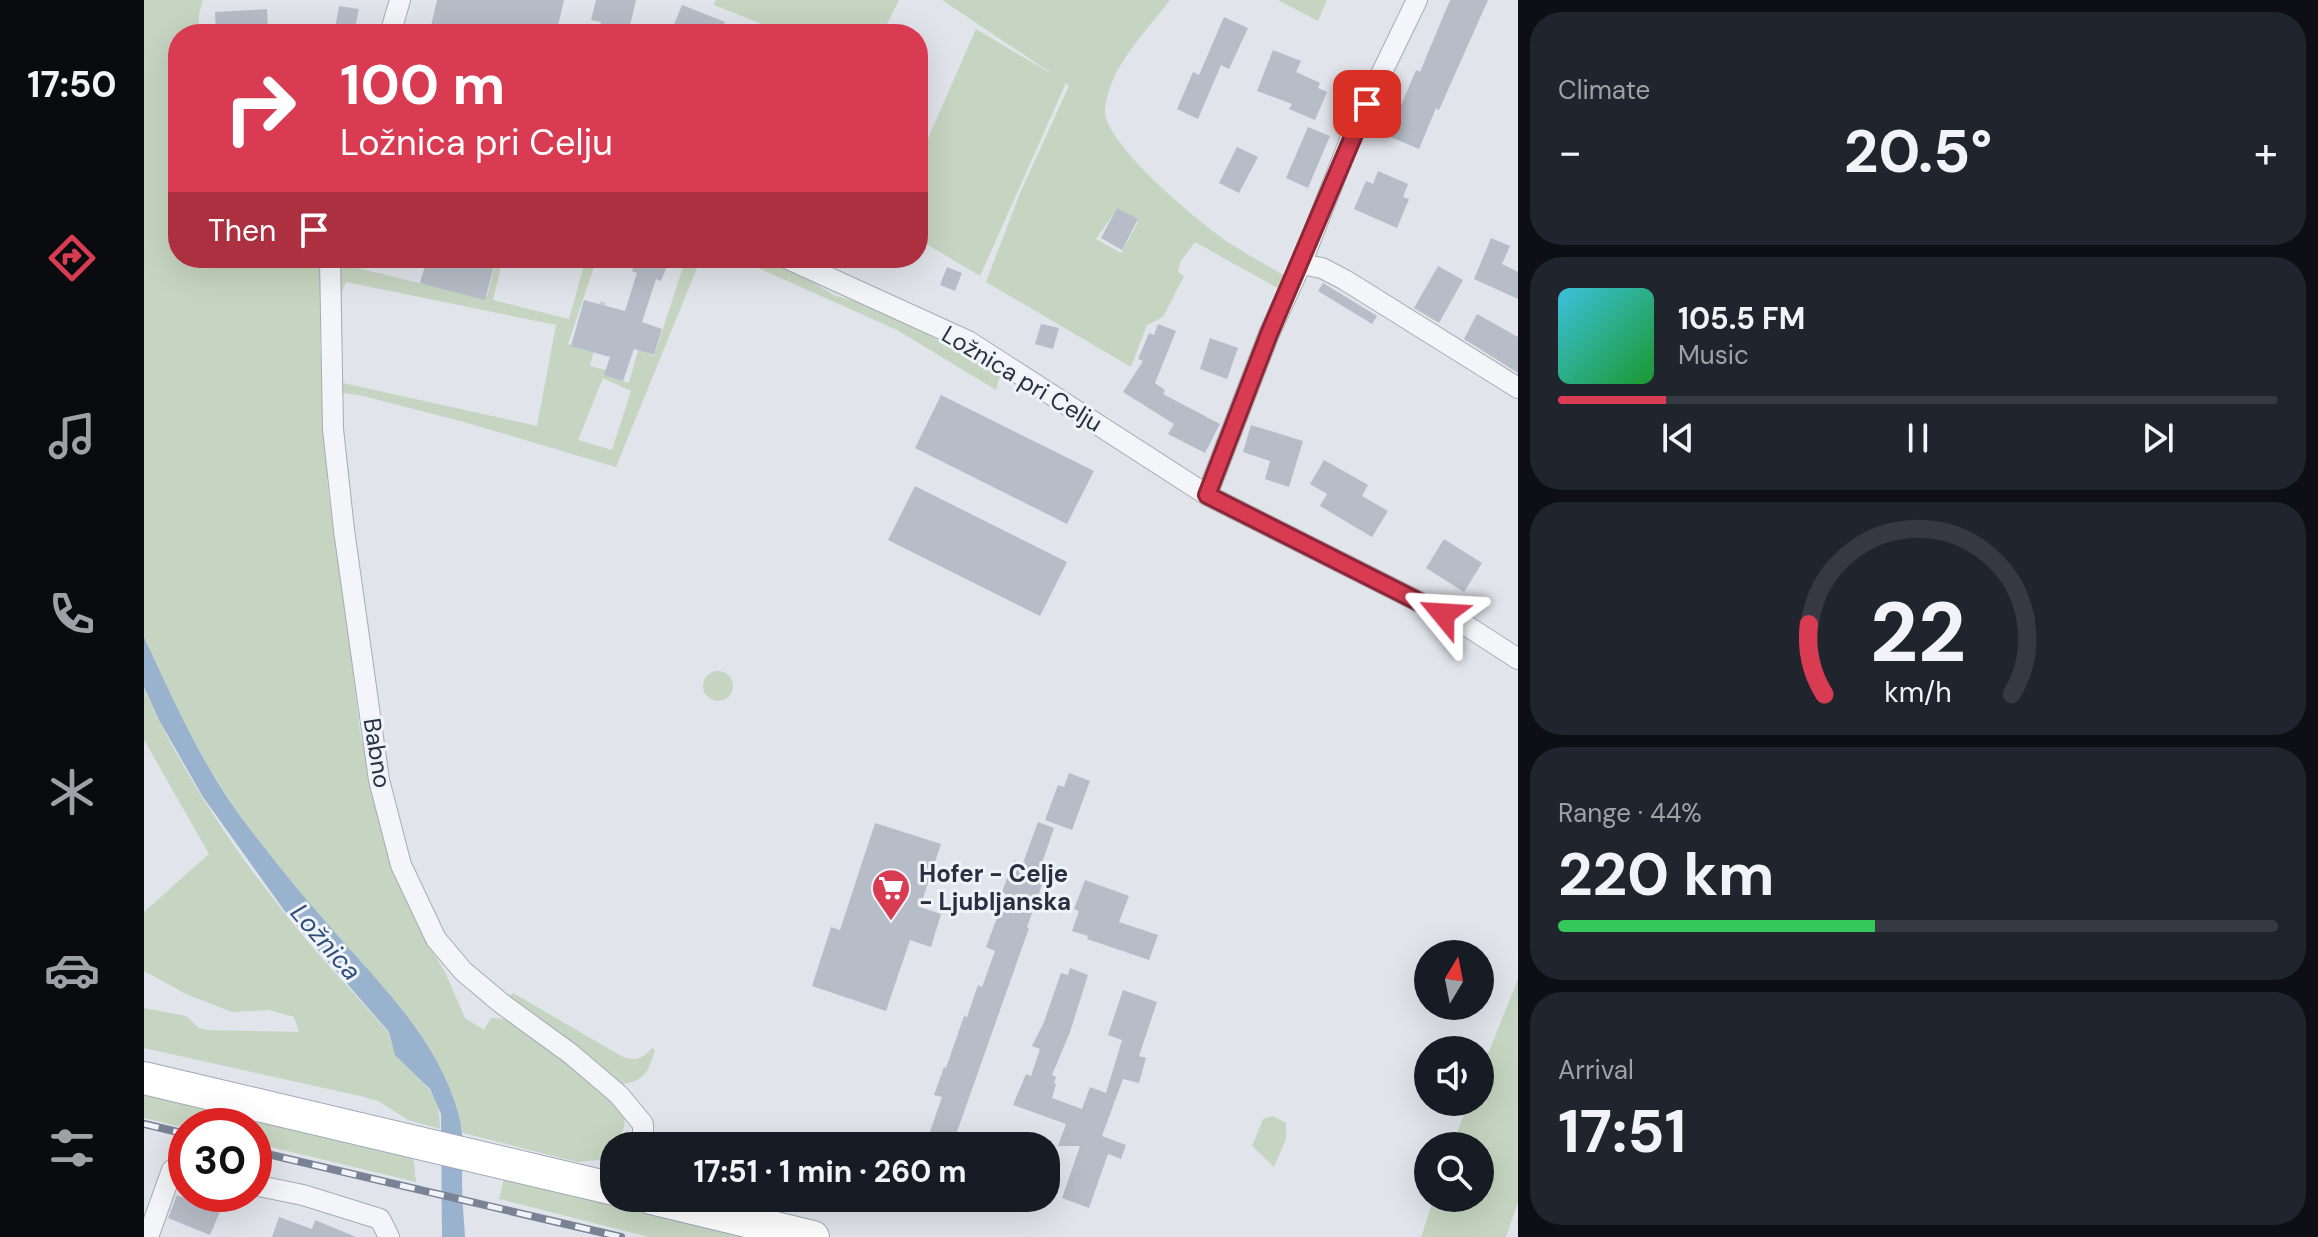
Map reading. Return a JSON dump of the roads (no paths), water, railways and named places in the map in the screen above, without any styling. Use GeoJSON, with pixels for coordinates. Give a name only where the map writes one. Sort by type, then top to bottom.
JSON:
{"type":"FeatureCollection","features":[{"type":"Feature","properties":{"kind":"main road"},"geometry":{"type":"LineString","coordinates":[[144,1078],[600,1186]]}},
{"type":"Feature","properties":{"kind":"main road"},"geometry":{"type":"LineString","coordinates":[[709,1212],[813,1237]]}},
{"type":"Feature","properties":{"kind":"street"},"geometry":{"type":"LineString","coordinates":[[393,24],[400,0]]}},
{"type":"Feature","properties":{"kind":"street"},"geometry":{"type":"LineString","coordinates":[[1207,495],[1269,334],[1301,264],[1354,130],[1417,0]]}},
{"type":"Feature","properties":{"kind":"street"},"geometry":{"type":"LineString","coordinates":[[1301,264],[1322,268],[1345,280],[1518,388]]}},
{"type":"Feature","properties":{"kind":"street","name":"Babno"},"geometry":{"type":"LineString","coordinates":[[330,268],[333,429],[344,530],[379,780],[401,865],[436,939],[463,971],[619,1095],[643,1124],[643,1132]]}},
{"type":"Feature","properties":{"kind":"street","name":"Ložnica pri Celju"},"geometry":{"type":"LineString","coordinates":[[808,268],[968,341],[1207,495],[1467,626],[1518,659]]}},
{"type":"Feature","properties":{"kind":"street"},"geometry":{"type":"LineString","coordinates":[[148,1237],[168,1181]]}},
{"type":"Feature","properties":{"kind":"street"},"geometry":{"type":"LineString","coordinates":[[272,1189],[380,1219],[389,1237]]}},
{"type":"Feature","properties":{"kind":"water","name":"Ložnica"},"geometry":{"type":"Polygon","coordinates":[[[144,637],[191,736],[233,806],[292,883],[409,1019],[439,1065],[461,1124],[465,1237],[442,1237],[441,1114],[430,1089],[395,1055],[389,1032],[289,917],[203,797],[144,687],[144,637]]]}},
{"type":"Feature","properties":{"kind":"railway"},"geometry":{"type":"LineString","coordinates":[[144,1124],[168,1130]]}},
{"type":"Feature","properties":{"kind":"railway"},"geometry":{"type":"LineString","coordinates":[[272,1155],[621,1237]]}},
{"type":"Feature","properties":{"kind":"place","name":"Hofer - Celje - Ljubljanska"},"geometry":{"type":"Point","coordinates":[891,922]}}]}
